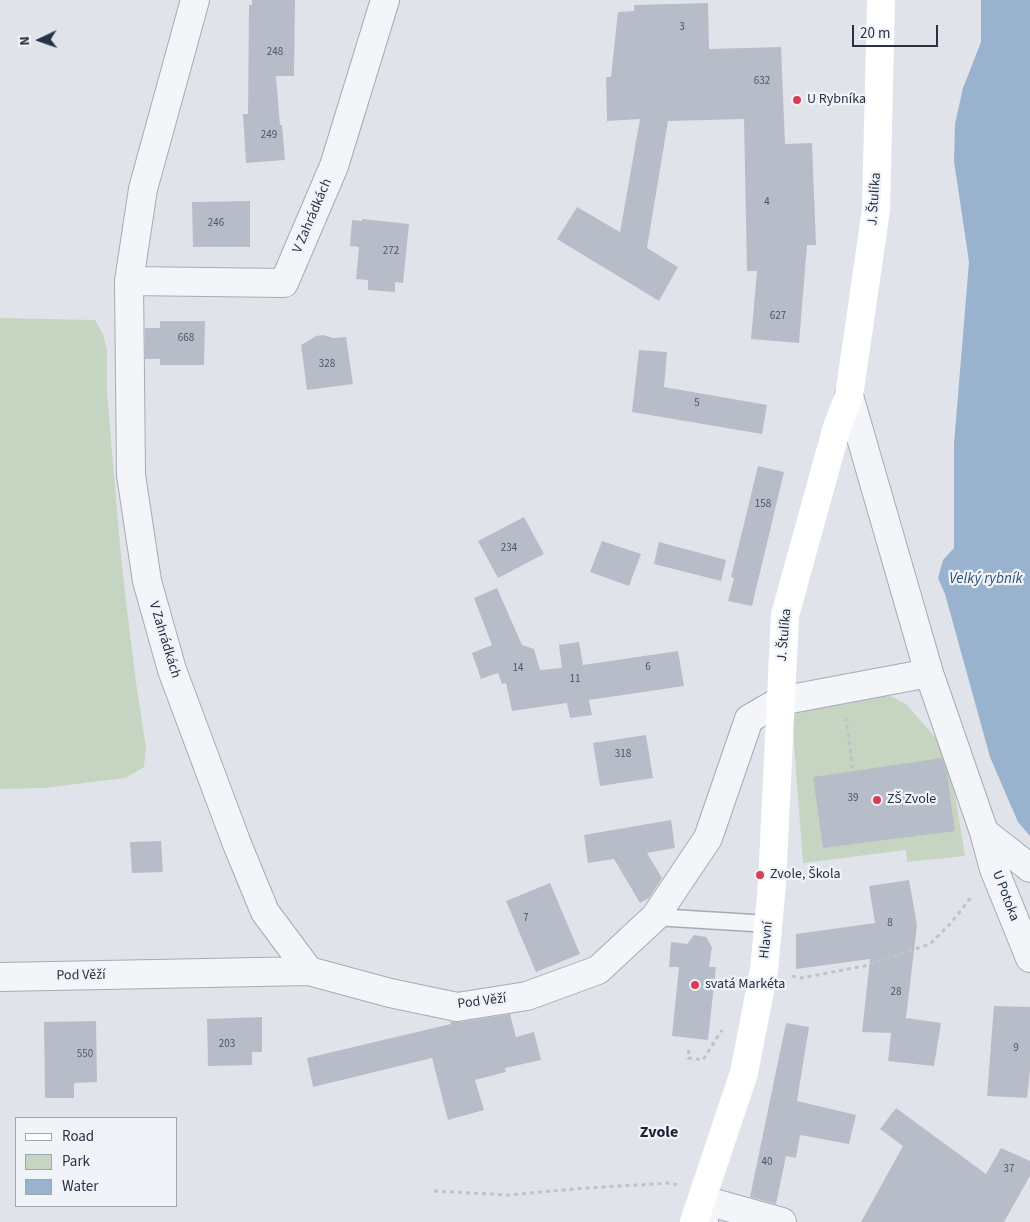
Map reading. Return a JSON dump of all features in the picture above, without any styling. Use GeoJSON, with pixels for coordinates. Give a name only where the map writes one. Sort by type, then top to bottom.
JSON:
{"type":"FeatureCollection","features":[{"type":"Feature","properties":{"kind":"street","name":"V Zahrádkách"},"geometry":{"type":"LineString","coordinates":[[195,0],[143,189],[129,281],[131,475],[147,581],[172,670],[237,844],[265,912],[309,971]]}},
{"type":"Feature","properties":{"kind":"street","name":"V Zahrádkách"},"geometry":{"type":"LineString","coordinates":[[129,281],[284,282],[334,166],[385,0]]}},
{"type":"Feature","properties":{"kind":"street","name":"J. Štulíka"},"geometry":{"type":"LineString","coordinates":[[780,701],[784,615],[837,427],[849,396],[876,210],[881,0]]}},
{"type":"Feature","properties":{"kind":"street","name":"J. Štulíka"},"geometry":{"type":"LineString","coordinates":[[849,396],[929,673],[984,832]]}},
{"type":"Feature","properties":{"kind":"street"},"geometry":{"type":"LineString","coordinates":[[780,701],[929,673]]}},
{"type":"Feature","properties":{"kind":"street","name":"Pod Věží"},"geometry":{"type":"LineString","coordinates":[[0,977],[309,971],[390,993],[457,1007],[527,996],[598,970],[655,917],[708,838],[749,719],[780,701]]}},
{"type":"Feature","properties":{"kind":"street","name":"Hlavní"},"geometry":{"type":"LineString","coordinates":[[702,1208],[744,1073],[764,970],[769,924],[780,701]]}},
{"type":"Feature","properties":{"kind":"street"},"geometry":{"type":"LineString","coordinates":[[984,832],[1030,868]]}},
{"type":"Feature","properties":{"kind":"street","name":"U Potoka"},"geometry":{"type":"LineString","coordinates":[[984,832],[994,869],[1030,958]]}},
{"type":"Feature","properties":{"kind":"street"},"geometry":{"type":"LineString","coordinates":[[702,1208],[782,1222]]}},
{"type":"Feature","properties":{"kind":"lane"},"geometry":{"type":"LineString","coordinates":[[655,917],[769,924]]}},
{"type":"Feature","properties":{"kind":"path"},"geometry":{"type":"LineString","coordinates":[[842,690],[853,771]]}},
{"type":"Feature","properties":{"kind":"path"},"geometry":{"type":"LineString","coordinates":[[764,970],[801,978],[864,966],[930,944],[950,924],[994,869]]}},
{"type":"Feature","properties":{"kind":"path"},"geometry":{"type":"LineString","coordinates":[[689,1050],[688,1058],[703,1060],[722,1030]]}},
{"type":"Feature","properties":{"kind":"path"},"geometry":{"type":"LineString","coordinates":[[434,1191],[508,1195],[669,1183],[702,1208]]}},
{"type":"Feature","properties":{"kind":"green space"},"geometry":{"type":"Polygon","coordinates":[[[0,318],[95,320],[103,334],[107,350],[107,394],[122,567],[146,747],[144,767],[125,778],[44,788],[0,789],[0,318]]]}},
{"type":"Feature","properties":{"kind":"green space","name":"ZŠ Zvole"},"geometry":{"type":"Polygon","coordinates":[[[888,695],[906,704],[948,752],[965,856],[907,862],[906,850],[803,863],[792,718],[802,705],[888,695]]]}},
{"type":"Feature","properties":{"kind":"water","name":"Velký rybník"},"geometry":{"type":"Polygon","coordinates":[[[981,0],[1030,0],[1030,836],[1018,822],[990,757],[945,594],[938,578],[943,560],[954,548],[954,444],[969,262],[954,161],[955,124],[963,88],[981,42],[981,0]]]}},
{"type":"Feature","properties":{"kind":"building"},"geometry":{"type":"Polygon","coordinates":[[[252,0],[295,0],[294,76],[276,76],[285,160],[246,163],[243,114],[248,114],[249,5],[252,5],[252,0]]]}},
{"type":"Feature","properties":{"kind":"building"},"geometry":{"type":"Polygon","coordinates":[[[708,3],[709,49],[781,47],[785,144],[812,143],[816,245],[807,245],[799,343],[751,339],[757,271],[747,271],[744,119],[668,121],[647,248],[678,267],[659,301],[557,239],[577,207],[620,232],[640,119],[607,121],[606,77],[611,77],[618,12],[634,11],[634,5],[708,3]]]}},
{"type":"Feature","properties":{"kind":"building"},"geometry":{"type":"Polygon","coordinates":[[[250,201],[250,247],[193,247],[192,202],[250,201]]]}},
{"type":"Feature","properties":{"kind":"building"},"geometry":{"type":"Polygon","coordinates":[[[362,219],[409,224],[403,283],[395,282],[395,292],[368,290],[368,280],[356,279],[359,247],[350,246],[352,220],[362,221],[362,219]]]}},
{"type":"Feature","properties":{"kind":"building"},"geometry":{"type":"Polygon","coordinates":[[[160,321],[205,321],[204,365],[160,365],[160,359],[145,359],[145,328],[160,328],[160,321]]]}},
{"type":"Feature","properties":{"kind":"building"},"geometry":{"type":"Polygon","coordinates":[[[323,335],[333,338],[346,337],[353,384],[307,390],[301,345],[316,336],[323,335]]]}},
{"type":"Feature","properties":{"kind":"building"},"geometry":{"type":"Polygon","coordinates":[[[639,350],[667,352],[664,387],[767,405],[762,434],[632,412],[639,350]]]}},
{"type":"Feature","properties":{"kind":"building"},"geometry":{"type":"Polygon","coordinates":[[[758,466],[784,472],[752,606],[728,601],[734,578],[731,577],[758,466]]]}},
{"type":"Feature","properties":{"kind":"building"},"geometry":{"type":"Polygon","coordinates":[[[524,517],[544,554],[498,578],[478,541],[524,517]]]}},
{"type":"Feature","properties":{"kind":"building"},"geometry":{"type":"Polygon","coordinates":[[[602,541],[641,554],[629,586],[590,572],[602,541]]]}},
{"type":"Feature","properties":{"kind":"building"},"geometry":{"type":"Polygon","coordinates":[[[659,542],[726,560],[721,581],[654,564],[659,542]]]}},
{"type":"Feature","properties":{"kind":"building"},"geometry":{"type":"Polygon","coordinates":[[[497,588],[522,645],[534,649],[540,670],[562,668],[559,645],[579,642],[583,665],[678,651],[684,686],[589,700],[592,715],[570,718],[567,703],[512,711],[506,683],[502,684],[498,673],[481,679],[472,653],[492,645],[474,598],[497,588]]]}},
{"type":"Feature","properties":{"kind":"building"},"geometry":{"type":"Polygon","coordinates":[[[646,735],[653,778],[600,786],[593,743],[646,735]]]}},
{"type":"Feature","properties":{"kind":"building"},"geometry":{"type":"Polygon","coordinates":[[[942,758],[947,773],[955,831],[823,848],[813,777],[942,758]]]}},
{"type":"Feature","properties":{"kind":"building"},"geometry":{"type":"Polygon","coordinates":[[[671,820],[675,848],[647,853],[662,878],[649,898],[640,903],[614,859],[588,863],[584,835],[671,820]]]}},
{"type":"Feature","properties":{"kind":"building"},"geometry":{"type":"Polygon","coordinates":[[[161,841],[163,872],[132,873],[130,842],[161,841]]]}},
{"type":"Feature","properties":{"kind":"building"},"geometry":{"type":"Polygon","coordinates":[[[909,880],[917,925],[906,1018],[941,1023],[934,1066],[888,1061],[891,1033],[862,1032],[870,959],[796,969],[796,934],[875,923],[869,886],[909,880]]]}},
{"type":"Feature","properties":{"kind":"building"},"geometry":{"type":"Polygon","coordinates":[[[550,883],[580,954],[536,972],[506,901],[550,883]]]}},
{"type":"Feature","properties":{"kind":"building","name":"svatá Markéta"},"geometry":{"type":"Polygon","coordinates":[[[694,935],[706,937],[712,947],[709,967],[716,967],[708,1040],[672,1036],[679,967],[669,967],[671,942],[687,944],[694,935]]]}},
{"type":"Feature","properties":{"kind":"building"},"geometry":{"type":"Polygon","coordinates":[[[994,1006],[1030,1007],[1030,1070],[1027,1098],[987,1096],[994,1006]]]}},
{"type":"Feature","properties":{"kind":"building"},"geometry":{"type":"Polygon","coordinates":[[[510,1014],[516,1037],[534,1032],[541,1060],[505,1068],[506,1072],[475,1080],[484,1110],[448,1120],[432,1058],[313,1087],[307,1058],[451,1024],[450,1022],[510,1014]]]}},
{"type":"Feature","properties":{"kind":"building"},"geometry":{"type":"Polygon","coordinates":[[[262,1017],[262,1052],[252,1052],[252,1065],[208,1066],[207,1019],[262,1017]]]}},
{"type":"Feature","properties":{"kind":"building"},"geometry":{"type":"Polygon","coordinates":[[[96,1021],[97,1082],[74,1083],[74,1098],[45,1098],[44,1022],[96,1021]]]}},
{"type":"Feature","properties":{"kind":"building"},"geometry":{"type":"Polygon","coordinates":[[[786,1023],[809,1027],[797,1101],[856,1115],[849,1144],[800,1135],[796,1158],[786,1156],[776,1204],[750,1197],[786,1023]]]}},
{"type":"Feature","properties":{"kind":"building"},"geometry":{"type":"Polygon","coordinates":[[[896,1108],[986,1174],[1001,1148],[1030,1161],[1030,1176],[1004,1222],[861,1222],[903,1146],[880,1129],[896,1108]]]}},
{"type":"Feature","properties":{"kind":"place","name":"U Rybníka"},"geometry":{"type":"Point","coordinates":[797,100]}},
{"type":"Feature","properties":{"kind":"place","name":"ZŠ Zvole"},"geometry":{"type":"Point","coordinates":[877,800]}},
{"type":"Feature","properties":{"kind":"place","name":"Zvole, Škola"},"geometry":{"type":"Point","coordinates":[760,875]}},
{"type":"Feature","properties":{"kind":"place","name":"svatá Markéta"},"geometry":{"type":"Point","coordinates":[695,985]}},
{"type":"Feature","properties":{"kind":"district","name":"Zvole"},"geometry":{"type":"Point","coordinates":[659,1133]}}]}
